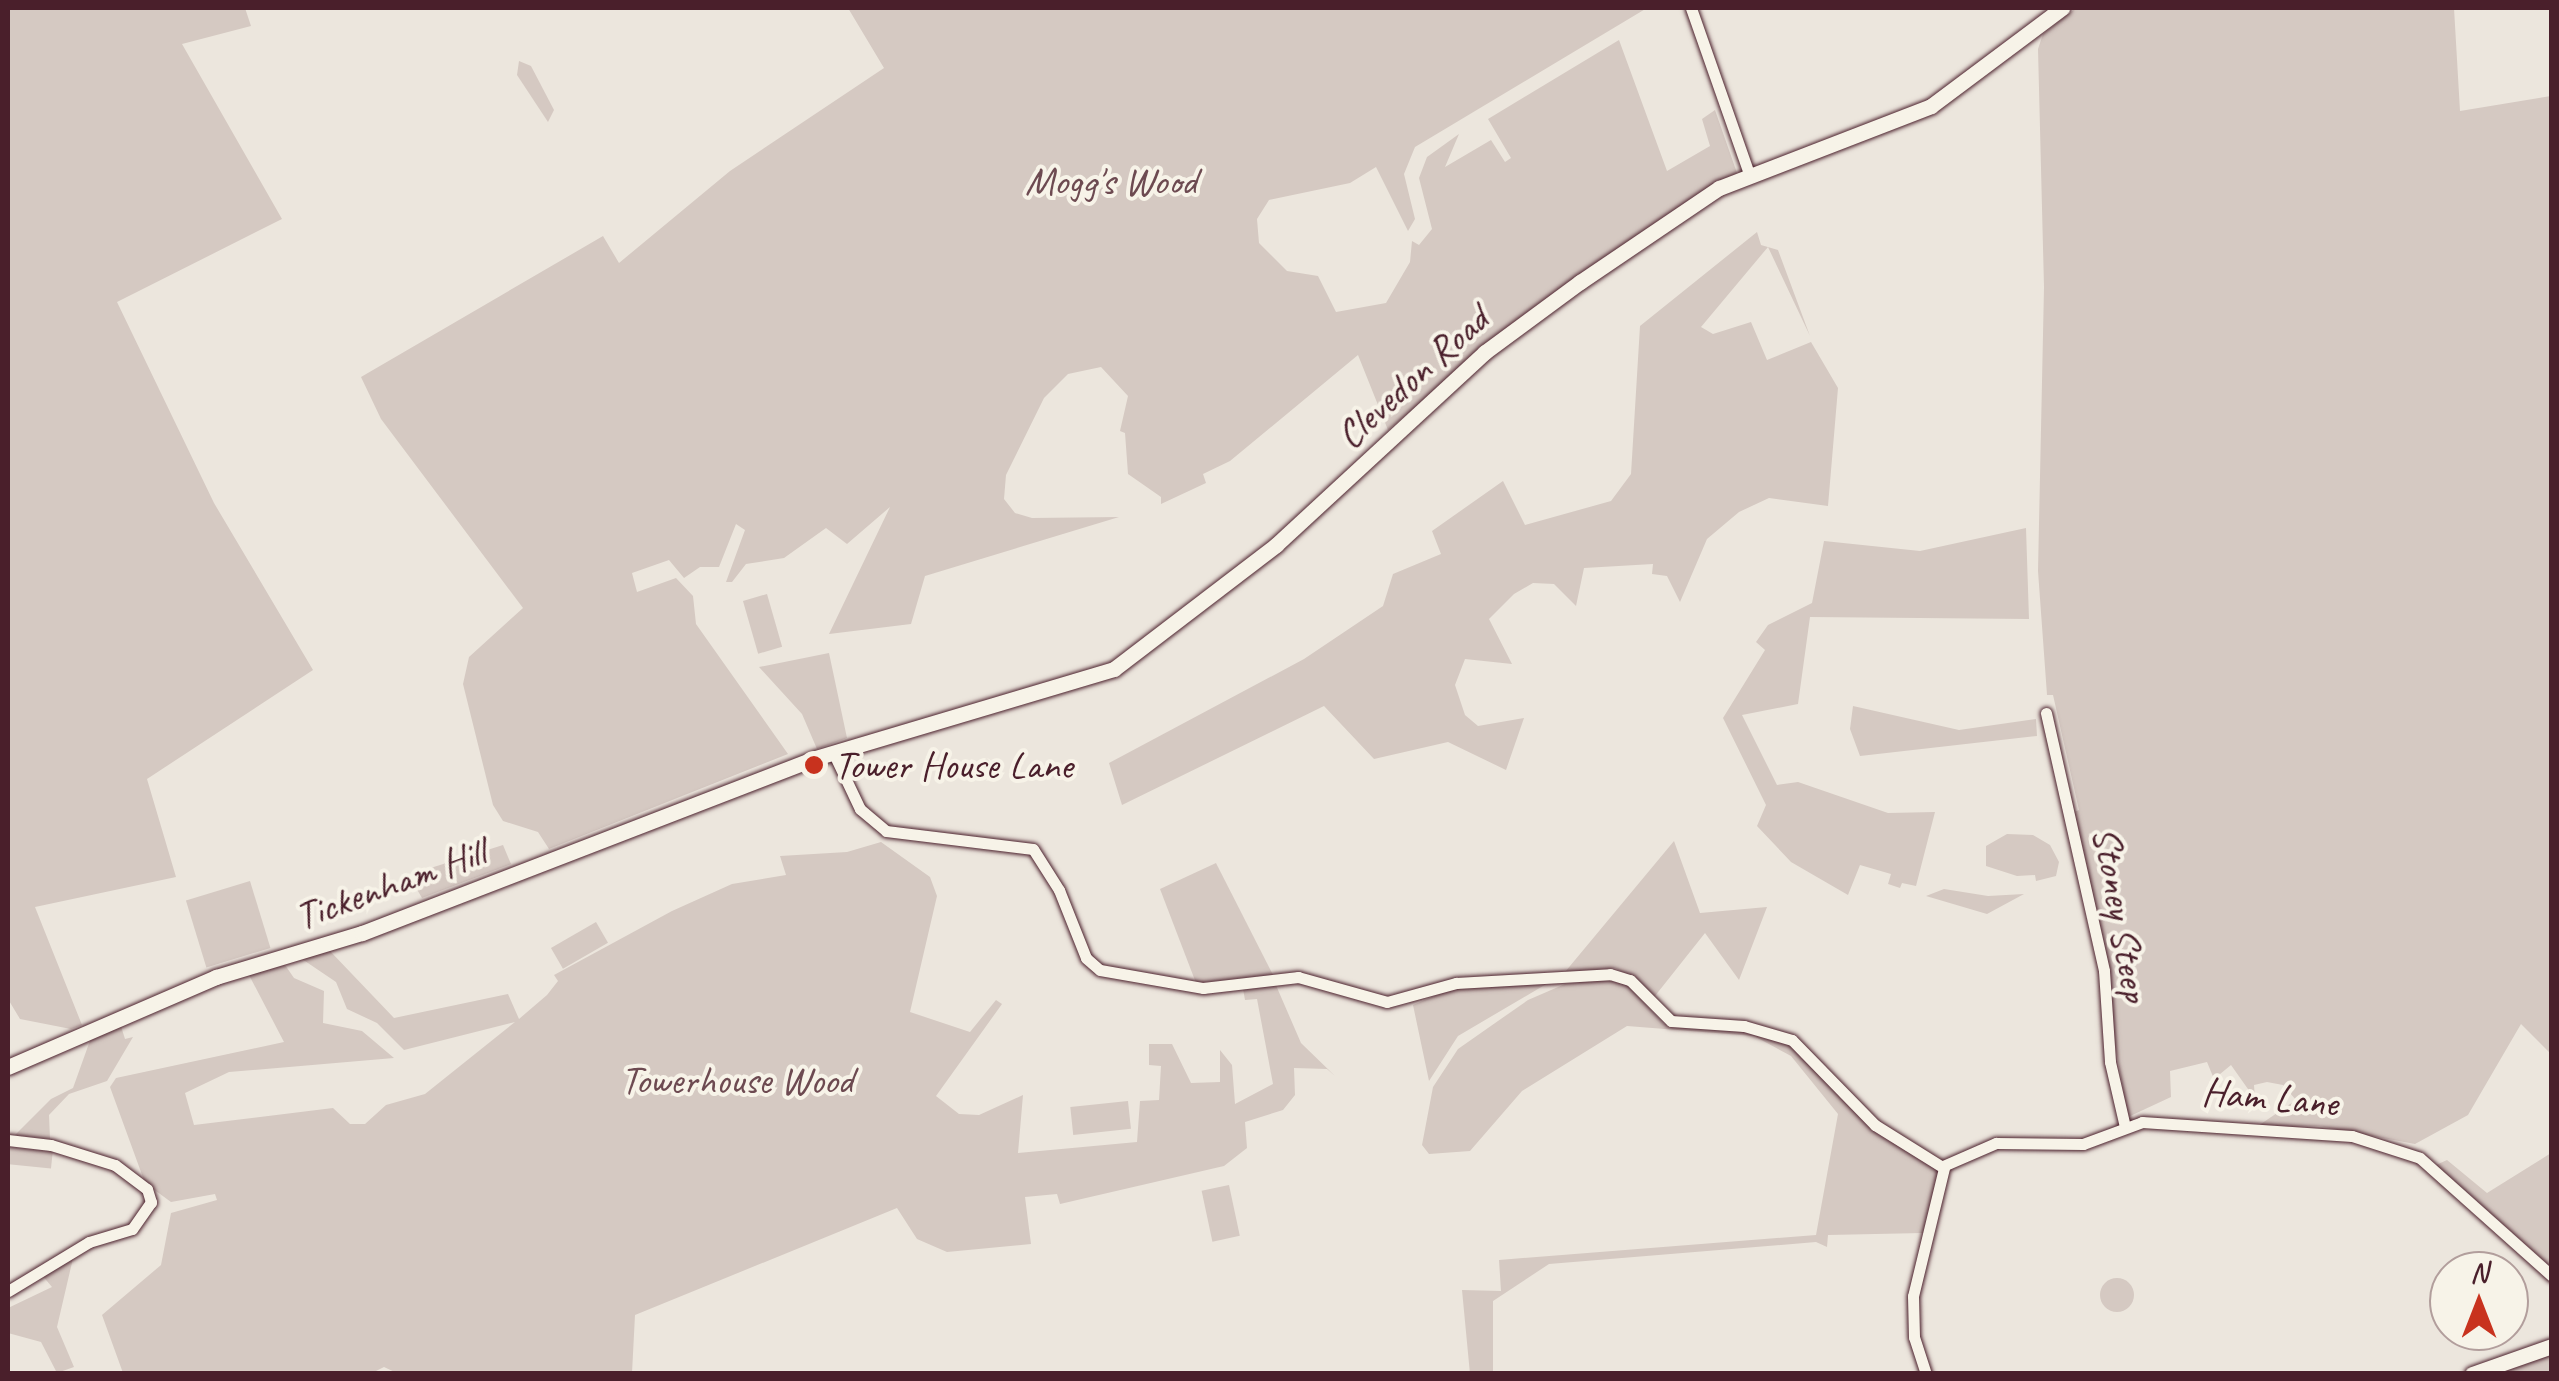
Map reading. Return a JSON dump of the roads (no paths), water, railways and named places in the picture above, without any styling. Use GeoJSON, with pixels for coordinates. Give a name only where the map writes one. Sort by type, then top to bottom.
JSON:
{"type":"FeatureCollection","features":[{"type":"Feature","properties":{"kind":"main road","name":"Clevedon Road"},"geometry":{"type":"LineString","coordinates":[[797,765],[1066,688],[1128,660],[1276,545],[1484,352],[1680,212],[1750,174],[1882,130],[1931,106],[2062,8]]}},
{"type":"Feature","properties":{"kind":"main road","name":"Tickenham Hill"},"geometry":{"type":"LineString","coordinates":[[8,1067],[216,977],[362,932],[797,765]]}},
{"type":"Feature","properties":{"kind":"main road"},"geometry":{"type":"LineString","coordinates":[[2472,1374],[2552,1346]]}},
{"type":"Feature","properties":{"kind":"street"},"geometry":{"type":"LineString","coordinates":[[1690,8],[1750,174]]}},
{"type":"Feature","properties":{"kind":"street","name":"Stoney Steep"},"geometry":{"type":"LineString","coordinates":[[2046,713],[2104,971],[2110,1062],[2125,1127]]}},
{"type":"Feature","properties":{"kind":"street"},"geometry":{"type":"LineString","coordinates":[[832,752],[860,809],[886,831],[1032,849],[1059,890],[1086,958],[1100,970],[1204,988],[1298,977],[1387,1002],[1456,983],[1619,975],[1671,1021],[1744,1026],[1792,1040],[1875,1125],[1943,1166],[1912,1296],[1914,1336],[1926,1374]]}},
{"type":"Feature","properties":{"kind":"street","name":"Ham Lane"},"geometry":{"type":"LineString","coordinates":[[1943,1166],[1996,1143],[2083,1144],[2125,1127],[2160,1121],[2249,1134],[2324,1132],[2404,1149],[2428,1164],[2552,1276]]}},
{"type":"Feature","properties":{"kind":"street"},"geometry":{"type":"LineString","coordinates":[[8,1140],[51,1145],[115,1165],[147,1190],[151,1202],[132,1229],[89,1242],[8,1291]]}},
{"type":"Feature","properties":{"kind":"place","name":"Tower House Lane"},"geometry":{"type":"Point","coordinates":[814,765]}},
{"type":"Feature","properties":{"kind":"park label","name":"Mogg's Wood"},"geometry":{"type":"Point","coordinates":[1111,181]}},
{"type":"Feature","properties":{"kind":"park label","name":"Towerhouse Wood"},"geometry":{"type":"Point","coordinates":[737,1080]}}]}
